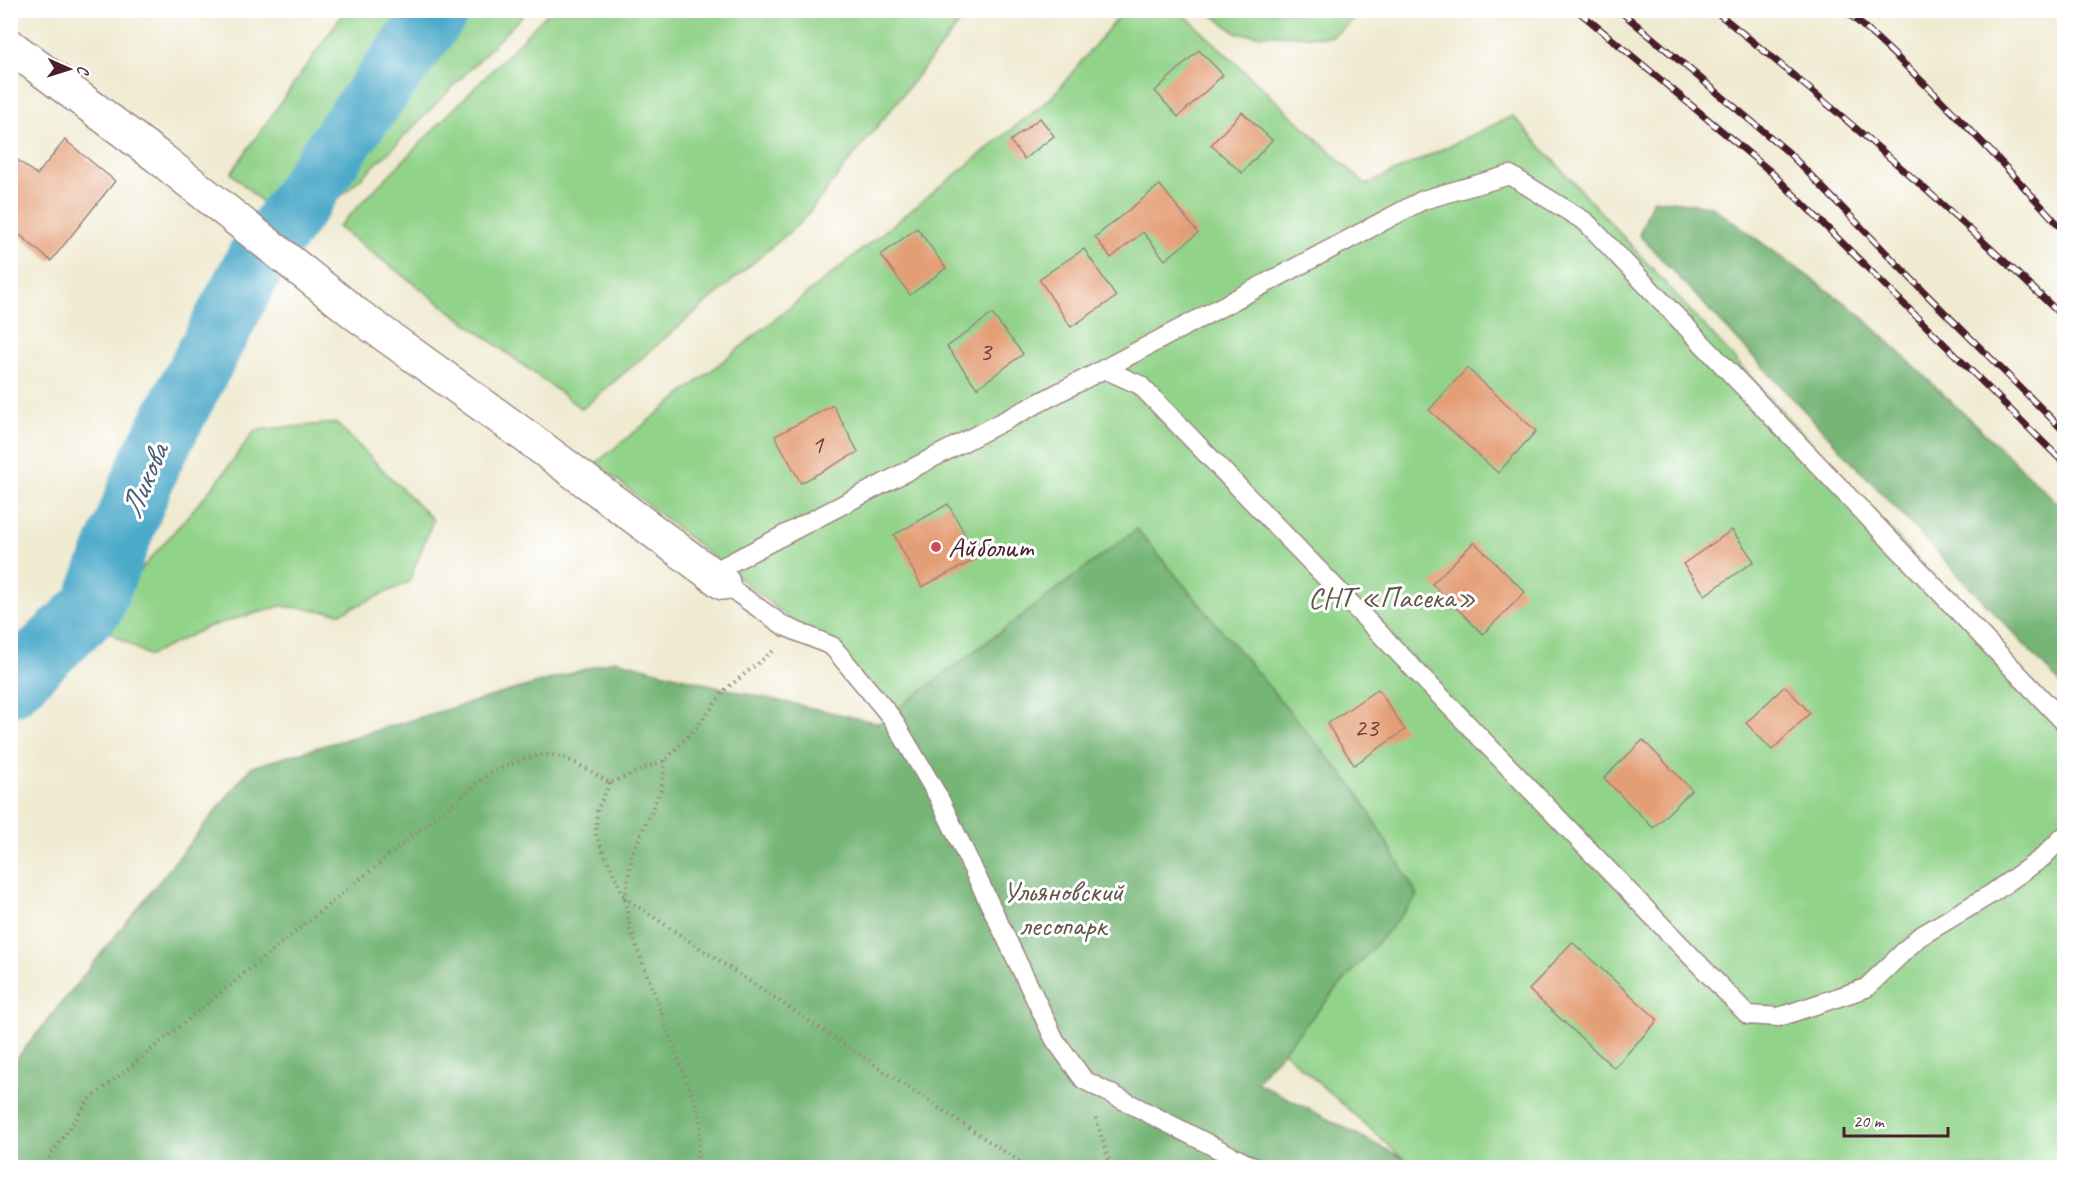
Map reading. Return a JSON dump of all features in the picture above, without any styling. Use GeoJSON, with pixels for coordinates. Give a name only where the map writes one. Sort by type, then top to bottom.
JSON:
{"type":"FeatureCollection","features":[{"type":"Feature","properties":{"kind":"street"},"geometry":{"type":"LineString","coordinates":[[10,46],[157,156],[356,314],[531,440],[716,579]]}},
{"type":"Feature","properties":{"kind":"lane"},"geometry":{"type":"LineString","coordinates":[[1255,1167],[1084,1080],[1055,1040],[938,796],[892,718],[832,646],[784,626],[716,579],[1423,200],[1510,175],[1586,222],[2064,722]]}},
{"type":"Feature","properties":{"kind":"lane"},"geometry":{"type":"LineString","coordinates":[[1104,369],[1140,385],[1748,1016],[1779,1017],[1866,988],[1919,938],[1991,894],[2043,858],[2064,836]]}},
{"type":"Feature","properties":{"kind":"path"},"geometry":{"type":"LineString","coordinates":[[697,1167],[701,1119],[630,929],[625,898],[596,836],[597,810],[610,783],[665,760],[696,728],[726,688],[777,648],[784,626]]}},
{"type":"Feature","properties":{"kind":"path"},"geometry":{"type":"LineString","coordinates":[[42,1167],[88,1101],[490,773],[525,757],[546,753],[564,757],[610,783]]}},
{"type":"Feature","properties":{"kind":"path"},"geometry":{"type":"LineString","coordinates":[[625,898],[632,854],[662,787],[665,760]]}},
{"type":"Feature","properties":{"kind":"path"},"geometry":{"type":"LineString","coordinates":[[625,898],[1029,1167]]}},
{"type":"Feature","properties":{"kind":"path"},"geometry":{"type":"LineString","coordinates":[[1084,1080],[1111,1167]]}},
{"type":"Feature","properties":{"kind":"green space"},"geometry":{"type":"Polygon","coordinates":[[[551,10],[980,11],[966,15],[801,222],[582,409],[338,227],[551,10]]]}},
{"type":"Feature","properties":{"kind":"green space"},"geometry":{"type":"Polygon","coordinates":[[[345,11],[527,11],[390,151],[298,236],[231,173],[345,11]]]}},
{"type":"Feature","properties":{"kind":"green space","name":"СНТ «Пасека»"},"geometry":{"type":"Polygon","coordinates":[[[1123,11],[1180,11],[1366,185],[1513,116],[2064,721],[2064,1167],[1413,1167],[1130,915],[939,739],[596,463],[1052,97],[1123,11]]]}},
{"type":"Feature","properties":{"kind":"green space"},"geometry":{"type":"Polygon","coordinates":[[[1208,11],[1364,11],[1332,37],[1237,34],[1208,11]]]}},
{"type":"Feature","properties":{"kind":"green space"},"geometry":{"type":"Polygon","coordinates":[[[1653,199],[1711,206],[1856,311],[2064,509],[2064,687],[1639,235],[1653,199]]]}},
{"type":"Feature","properties":{"kind":"green space"},"geometry":{"type":"Polygon","coordinates":[[[336,423],[433,520],[409,582],[341,613],[281,606],[207,627],[149,656],[109,632],[125,588],[218,481],[255,430],[336,423]]]}},
{"type":"Feature","properties":{"kind":"green space","name":"Ульяновский лесопарк"},"geometry":{"type":"Polygon","coordinates":[[[1137,529],[1358,793],[1418,896],[1256,1082],[1420,1167],[11,1167],[10,1067],[251,767],[616,660],[726,689],[879,723],[1137,529]]]}},
{"type":"Feature","properties":{"kind":"building"},"geometry":{"type":"Polygon","coordinates":[[[1199,50],[1223,75],[1178,117],[1155,91],[1199,50]]]}},
{"type":"Feature","properties":{"kind":"building"},"geometry":{"type":"Polygon","coordinates":[[[1242,112],[1272,140],[1242,173],[1211,145],[1242,112]]]}},
{"type":"Feature","properties":{"kind":"building"},"geometry":{"type":"Polygon","coordinates":[[[1040,118],[1054,136],[1024,159],[1010,141],[1040,118]]]}},
{"type":"Feature","properties":{"kind":"building"},"geometry":{"type":"Polygon","coordinates":[[[65,140],[115,181],[51,261],[10,227],[10,154],[37,175],[65,140]]]}},
{"type":"Feature","properties":{"kind":"building"},"geometry":{"type":"Polygon","coordinates":[[[1160,185],[1198,233],[1165,260],[1143,232],[1111,258],[1095,237],[1160,185]]]}},
{"type":"Feature","properties":{"kind":"building"},"geometry":{"type":"Polygon","coordinates":[[[917,228],[946,268],[910,295],[881,255],[917,228]]]}},
{"type":"Feature","properties":{"kind":"building"},"geometry":{"type":"Polygon","coordinates":[[[1084,249],[1116,297],[1071,327],[1039,279],[1084,249]]]}},
{"type":"Feature","properties":{"kind":"building"},"geometry":{"type":"Polygon","coordinates":[[[992,314],[1023,354],[977,388],[947,347],[992,314]]]}},
{"type":"Feature","properties":{"kind":"building"},"geometry":{"type":"Polygon","coordinates":[[[1467,368],[1536,431],[1498,473],[1429,410],[1467,368]]]}},
{"type":"Feature","properties":{"kind":"building"},"geometry":{"type":"Polygon","coordinates":[[[833,405],[858,452],[801,483],[775,436],[833,405]]]}},
{"type":"Feature","properties":{"kind":"building","name":"Айболит"},"geometry":{"type":"Polygon","coordinates":[[[948,504],[978,558],[922,587],[894,535],[948,504]]]}},
{"type":"Feature","properties":{"kind":"building"},"geometry":{"type":"Polygon","coordinates":[[[1732,530],[1754,561],[1705,595],[1683,564],[1732,530]]]}},
{"type":"Feature","properties":{"kind":"building"},"geometry":{"type":"Polygon","coordinates":[[[1474,542],[1525,592],[1483,634],[1432,584],[1474,542]]]}},
{"type":"Feature","properties":{"kind":"building"},"geometry":{"type":"Polygon","coordinates":[[[1785,686],[1810,713],[1772,750],[1746,723],[1785,686]]]}},
{"type":"Feature","properties":{"kind":"building"},"geometry":{"type":"Polygon","coordinates":[[[1378,689],[1405,730],[1354,765],[1327,724],[1378,689]]]}},
{"type":"Feature","properties":{"kind":"building"},"geometry":{"type":"Polygon","coordinates":[[[1643,740],[1692,790],[1653,828],[1604,778],[1643,740]]]}},
{"type":"Feature","properties":{"kind":"building"},"geometry":{"type":"Polygon","coordinates":[[[1572,942],[1658,1020],[1614,1068],[1529,990],[1572,942]]]}},
{"type":"Feature","properties":{"kind":"waterway","name":"Ликова"},"geometry":{"type":"LineString","coordinates":[[280,230],[345,136],[439,10]]}},
{"type":"Feature","properties":{"kind":"waterway","name":"Ликова"},"geometry":{"type":"LineString","coordinates":[[10,686],[93,606],[150,462],[257,259]]}},
{"type":"Feature","properties":{"kind":"railway"},"geometry":{"type":"LineString","coordinates":[[1577,10],[1771,172],[2064,463]]}},
{"type":"Feature","properties":{"kind":"railway"},"geometry":{"type":"LineString","coordinates":[[1619,10],[1788,152],[2064,431]]}},
{"type":"Feature","properties":{"kind":"railway"},"geometry":{"type":"LineString","coordinates":[[1714,10],[1893,160],[2064,318]]}},
{"type":"Feature","properties":{"kind":"railway"},"geometry":{"type":"LineString","coordinates":[[1845,10],[1958,117],[2064,231]]}},
{"type":"Feature","properties":{"kind":"place","name":"Айболит"},"geometry":{"type":"Point","coordinates":[936,547]}}]}
